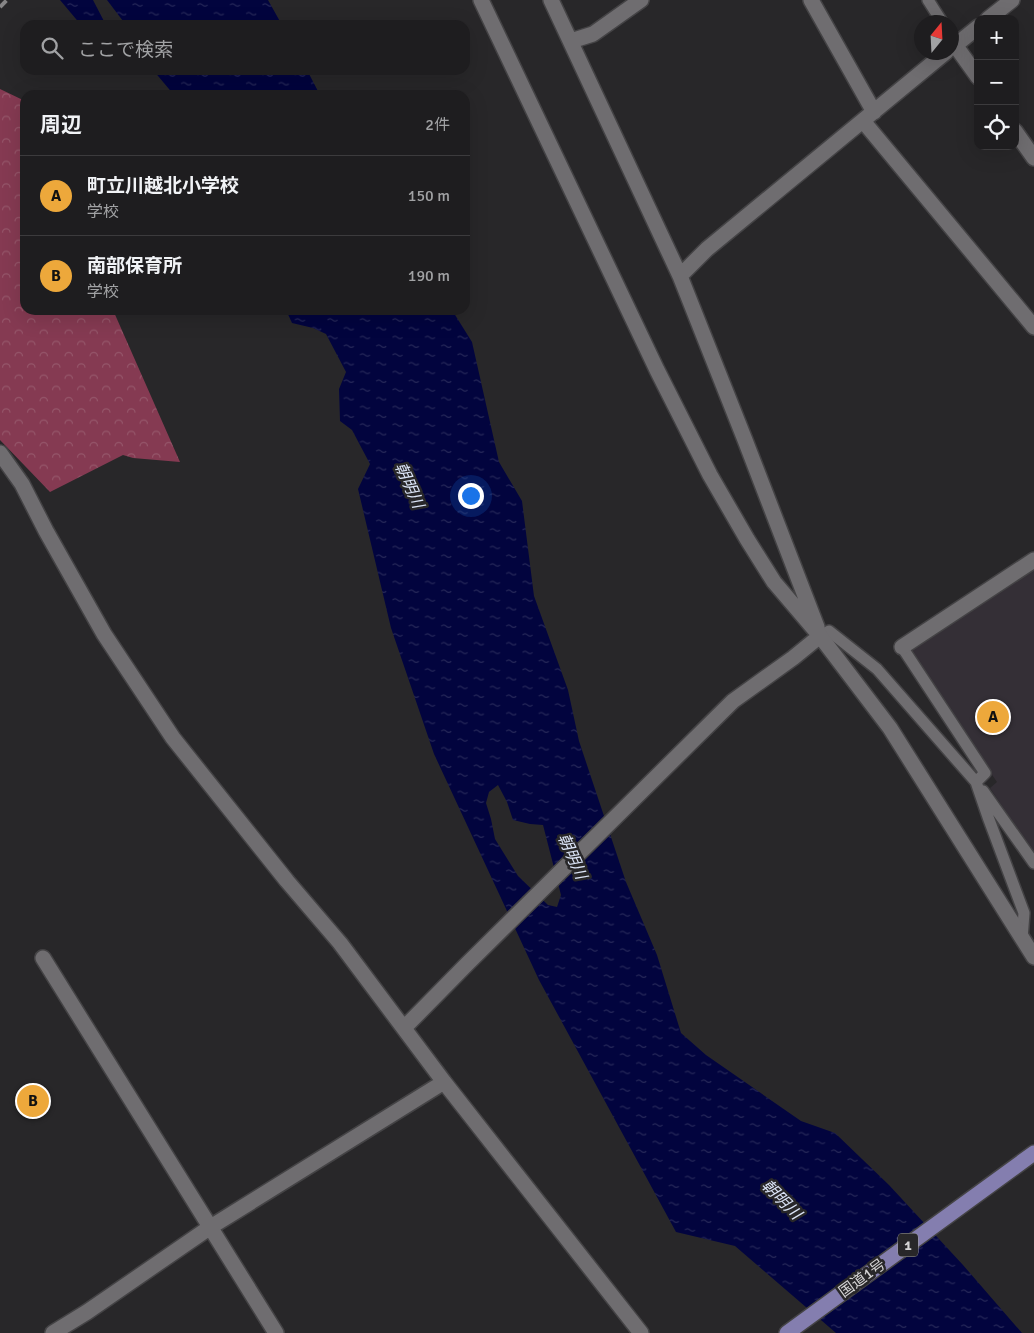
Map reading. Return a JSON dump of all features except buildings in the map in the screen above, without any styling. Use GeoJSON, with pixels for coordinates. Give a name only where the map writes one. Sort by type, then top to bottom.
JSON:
{"type":"FeatureCollection","features":[{"type":"Feature","properties":{"kind":"highway","name":"国道1号"},"geometry":{"type":"LineString","coordinates":[[787,1333],[1032,1155]]}},
{"type":"Feature","properties":{"kind":"street"},"geometry":{"type":"LineString","coordinates":[[481,0],[656,370],[710,476],[746,539],[774,582],[820,636],[890,728],[1034,957]]}},
{"type":"Feature","properties":{"kind":"street"},"geometry":{"type":"LineString","coordinates":[[552,0],[680,276],[756,466],[820,636]]}},
{"type":"Feature","properties":{"kind":"street"},"geometry":{"type":"LineString","coordinates":[[571,42],[593,34],[641,0]]}},
{"type":"Feature","properties":{"kind":"street"},"geometry":{"type":"LineString","coordinates":[[811,0],[869,116],[1034,327]]}},
{"type":"Feature","properties":{"kind":"street"},"geometry":{"type":"LineString","coordinates":[[993,15],[1012,0]]}},
{"type":"Feature","properties":{"kind":"street"},"geometry":{"type":"LineString","coordinates":[[959,40],[974,30]]}},
{"type":"Feature","properties":{"kind":"street"},"geometry":{"type":"LineString","coordinates":[[959,55],[974,72]]}},
{"type":"Feature","properties":{"kind":"street"},"geometry":{"type":"LineString","coordinates":[[680,276],[707,249],[935,60]]}},
{"type":"Feature","properties":{"kind":"street"},"geometry":{"type":"LineString","coordinates":[[1019,137],[1034,158]]}},
{"type":"Feature","properties":{"kind":"street"},"geometry":{"type":"LineString","coordinates":[[0,453],[22,484],[104,634],[173,738],[287,881],[340,943],[444,1082],[641,1333]]}},
{"type":"Feature","properties":{"kind":"street"},"geometry":{"type":"LineString","coordinates":[[902,648],[1034,560]]}},
{"type":"Feature","properties":{"kind":"street"},"geometry":{"type":"LineString","coordinates":[[404,1028],[733,701],[820,636]]}},
{"type":"Feature","properties":{"kind":"street"},"geometry":{"type":"LineString","coordinates":[[44,958],[209,1228],[276,1333]]}},
{"type":"Feature","properties":{"kind":"street"},"geometry":{"type":"LineString","coordinates":[[53,1333],[87,1312],[209,1228],[444,1082]]}},
{"type":"Feature","properties":{"kind":"lane"},"geometry":{"type":"LineString","coordinates":[[928,0],[938,15]]}},
{"type":"Feature","properties":{"kind":"lane"},"geometry":{"type":"LineString","coordinates":[[820,636],[829,630],[877,669],[976,782],[1034,863]]}},
{"type":"Feature","properties":{"kind":"lane"},"geometry":{"type":"LineString","coordinates":[[902,648],[985,773],[976,782]]}},
{"type":"Feature","properties":{"kind":"lane"},"geometry":{"type":"LineString","coordinates":[[976,782],[1024,913],[1022,939]]}},
{"type":"Feature","properties":{"kind":"shaded area"},"geometry":{"type":"Polygon","coordinates":[[[1034,569],[1034,854],[990,788],[997,782],[908,653],[1034,569]]]}},
{"type":"Feature","properties":{"kind":"green space"},"geometry":{"type":"Polygon","coordinates":[[[0,89],[20,99],[20,315],[115,315],[180,462],[133,458],[123,455],[50,492],[0,440],[0,89]]]}},
{"type":"Feature","properties":{"kind":"water"},"geometry":{"type":"Polygon","coordinates":[[[60,0],[93,0],[103,20],[77,20],[60,0]]]}},
{"type":"Feature","properties":{"kind":"water"},"geometry":{"type":"Polygon","coordinates":[[[107,0],[268,0],[279,20],[122,20],[107,0]]]}},
{"type":"Feature","properties":{"kind":"water"},"geometry":{"type":"Polygon","coordinates":[[[157,75],[310,75],[317,90],[170,90],[157,75]]]}},
{"type":"Feature","properties":{"kind":"water","name":"朝明川"},"geometry":{"type":"Polygon","coordinates":[[[288,315],[455,315],[472,342],[499,462],[522,501],[534,596],[568,690],[579,741],[626,882],[657,955],[681,1033],[706,1055],[801,1121],[835,1133],[889,1185],[963,1265],[1022,1333],[836,1333],[735,1246],[676,1232],[539,980],[434,754],[391,628],[358,489],[370,464],[352,430],[340,421],[339,389],[346,372],[326,334],[313,328],[292,323],[288,315]],[[498,785],[489,792],[486,803],[495,839],[518,876],[548,905],[557,907],[561,895],[543,825],[513,820],[507,802],[498,785]]]}},
{"type":"Feature","properties":{"kind":"railway"},"geometry":{"type":"LineString","coordinates":[[0,7],[7,0]]}},
{"type":"Feature","properties":{"kind":"place","name":"町立川越北小学校"},"geometry":{"type":"Point","coordinates":[993,717]}},
{"type":"Feature","properties":{"kind":"place","name":"南部保育所"},"geometry":{"type":"Point","coordinates":[33,1101]}}]}
